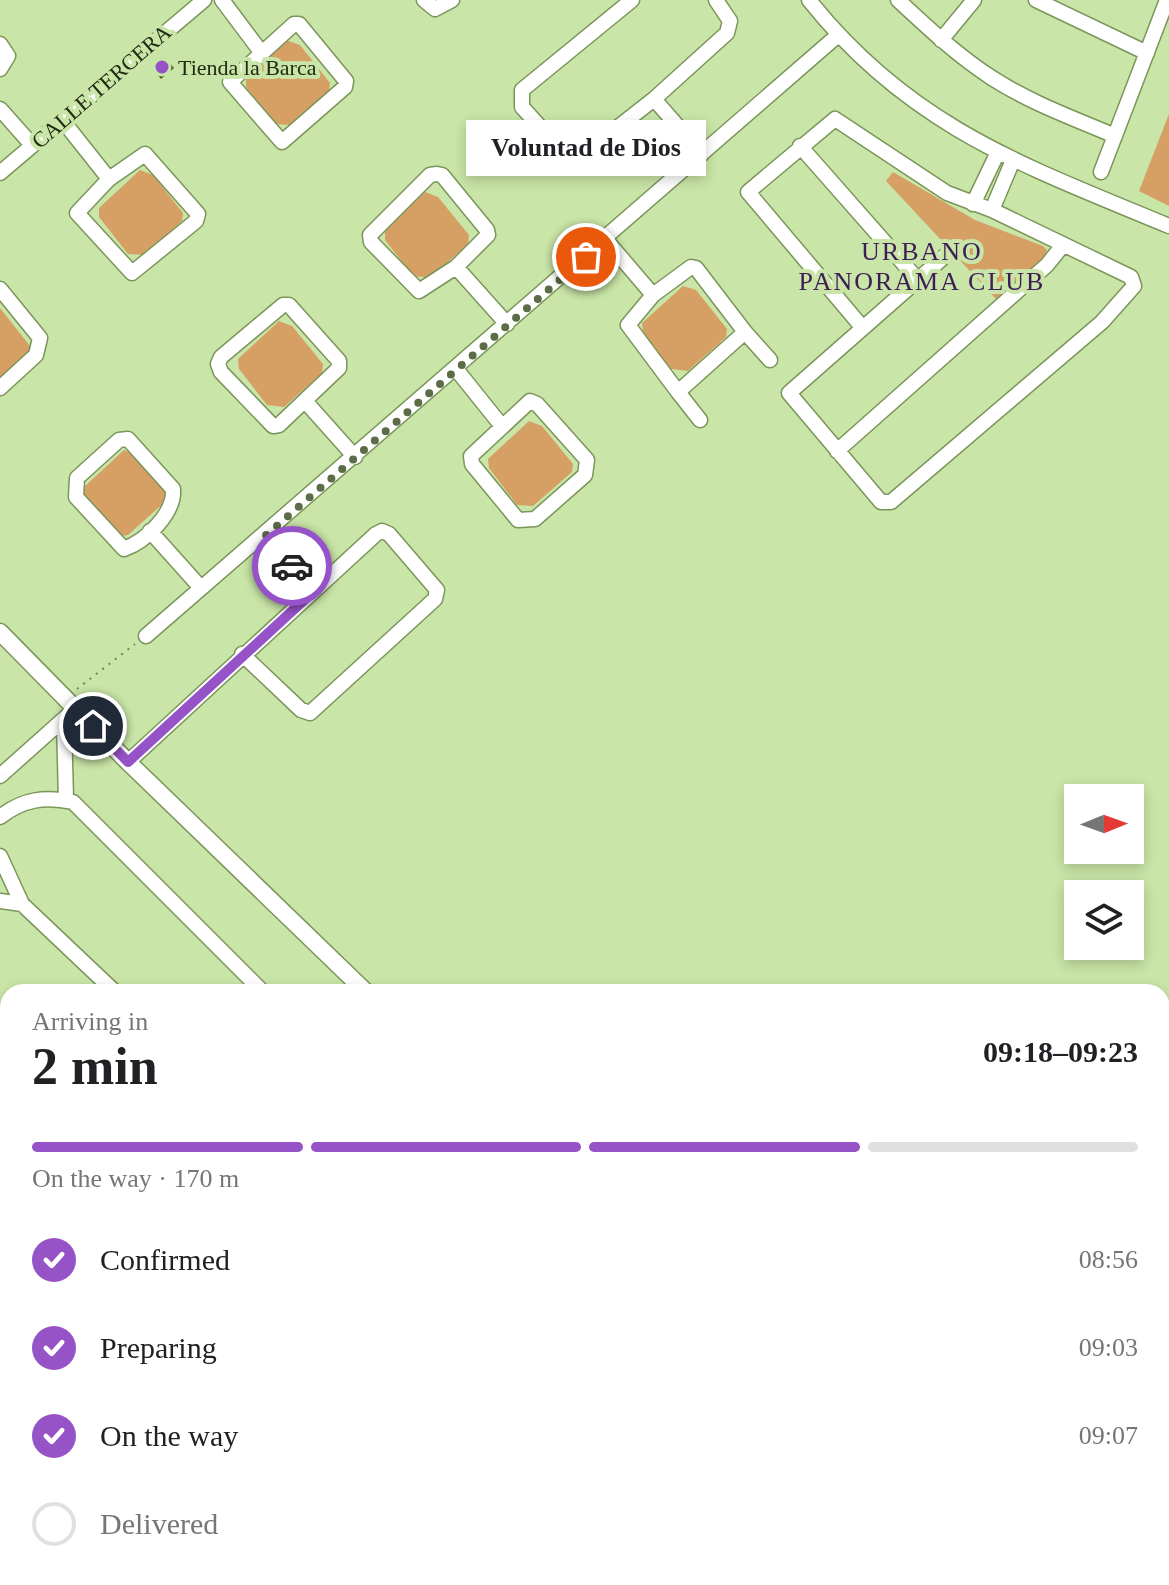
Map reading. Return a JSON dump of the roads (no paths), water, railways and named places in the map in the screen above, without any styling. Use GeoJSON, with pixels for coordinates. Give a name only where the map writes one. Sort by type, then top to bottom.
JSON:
{"type":"FeatureCollection","features":[{"type":"Feature","properties":{"kind":"main road"},"geometry":{"type":"LineString","coordinates":[[0,632],[68,709],[128,762],[358,984]]}},
{"type":"Feature","properties":{"kind":"street"},"geometry":{"type":"LineString","coordinates":[[175,0],[186,13]]}},
{"type":"Feature","properties":{"kind":"street","name":"CALLE TERCERA"},"geometry":{"type":"LineString","coordinates":[[0,173],[204,0]]}},
{"type":"Feature","properties":{"kind":"street"},"geometry":{"type":"LineString","coordinates":[[222,0],[261,52]]}},
{"type":"Feature","properties":{"kind":"street"},"geometry":{"type":"LineString","coordinates":[[424,0],[435,9],[452,0]]}},
{"type":"Feature","properties":{"kind":"street"},"geometry":{"type":"LineString","coordinates":[[632,0],[522,90],[522,107],[568,158],[575,161],[654,99],[727,33],[730,21],[716,0]]}},
{"type":"Feature","properties":{"kind":"street"},"geometry":{"type":"LineString","coordinates":[[809,0],[837,36],[915,105],[997,154],[1169,226]]}},
{"type":"Feature","properties":{"kind":"street"},"geometry":{"type":"LineString","coordinates":[[898,0],[941,40],[992,78],[1037,103],[1115,136]]}},
{"type":"Feature","properties":{"kind":"street"},"geometry":{"type":"LineString","coordinates":[[941,40],[974,0]]}},
{"type":"Feature","properties":{"kind":"street"},"geometry":{"type":"LineString","coordinates":[[1036,0],[1147,53]]}},
{"type":"Feature","properties":{"kind":"street"},"geometry":{"type":"LineString","coordinates":[[1101,172],[1167,0]]}},
{"type":"Feature","properties":{"kind":"street"},"geometry":{"type":"LineString","coordinates":[[299,24],[345,76],[345,87],[282,142],[230,82],[261,52],[290,26],[299,24]]}},
{"type":"Feature","properties":{"kind":"street"},"geometry":{"type":"LineString","coordinates":[[146,636],[264,537],[837,36]]}},
{"type":"Feature","properties":{"kind":"street"},"geometry":{"type":"LineString","coordinates":[[0,44],[8,56],[0,69]]}},
{"type":"Feature","properties":{"kind":"street"},"geometry":{"type":"LineString","coordinates":[[654,99],[702,154]]}},
{"type":"Feature","properties":{"kind":"street"},"geometry":{"type":"LineString","coordinates":[[0,109],[32,145]]}},
{"type":"Feature","properties":{"kind":"street"},"geometry":{"type":"LineString","coordinates":[[862,327],[749,196],[748,188],[832,120],[839,120],[947,193],[992,210],[1131,277],[1134,286],[1130,294],[891,502],[881,502],[789,393],[946,255]]}},
{"type":"Feature","properties":{"kind":"street"},"geometry":{"type":"LineString","coordinates":[[63,121],[109,179]]}},
{"type":"Feature","properties":{"kind":"street"},"geometry":{"type":"LineString","coordinates":[[800,146],[918,280]]}},
{"type":"Feature","properties":{"kind":"street"},"geometry":{"type":"LineString","coordinates":[[145,154],[198,214],[196,221],[132,273],[77,213],[109,179],[145,154]]}},
{"type":"Feature","properties":{"kind":"street"},"geometry":{"type":"LineString","coordinates":[[973,204],[997,154]]}},
{"type":"Feature","properties":{"kind":"street"},"geometry":{"type":"LineString","coordinates":[[992,210],[1013,160]]}},
{"type":"Feature","properties":{"kind":"street"},"geometry":{"type":"LineString","coordinates":[[437,174],[487,230],[485,242],[456,267],[419,291],[413,289],[371,242],[373,229],[430,175],[437,174]]}},
{"type":"Feature","properties":{"kind":"street"},"geometry":{"type":"LineString","coordinates":[[606,240],[653,295]]}},
{"type":"Feature","properties":{"kind":"street"},"geometry":{"type":"LineString","coordinates":[[837,451],[1047,265],[1063,245]]}},
{"type":"Feature","properties":{"kind":"street"},"geometry":{"type":"LineString","coordinates":[[456,267],[507,324]]}},
{"type":"Feature","properties":{"kind":"street"},"geometry":{"type":"LineString","coordinates":[[700,420],[628,325],[653,295],[686,268],[696,268],[770,360]]}},
{"type":"Feature","properties":{"kind":"street"},"geometry":{"type":"LineString","coordinates":[[0,289],[40,338],[40,347],[36,355],[0,388]]}},
{"type":"Feature","properties":{"kind":"street"},"geometry":{"type":"LineString","coordinates":[[283,305],[289,305],[339,361],[336,374],[305,401],[279,425],[273,426],[221,372],[218,364],[221,357],[283,305]]}},
{"type":"Feature","properties":{"kind":"street"},"geometry":{"type":"LineString","coordinates":[[678,392],[745,332]]}},
{"type":"Feature","properties":{"kind":"street"},"geometry":{"type":"LineString","coordinates":[[456,369],[501,425]]}},
{"type":"Feature","properties":{"kind":"street"},"geometry":{"type":"LineString","coordinates":[[305,401],[355,457]]}},
{"type":"Feature","properties":{"kind":"street"},"geometry":{"type":"LineString","coordinates":[[530,401],[537,404],[587,460],[585,475],[535,519],[518,520],[472,464],[471,456],[501,425],[530,401]]}},
{"type":"Feature","properties":{"kind":"street"},"geometry":{"type":"LineString","coordinates":[[128,439],[136,446],[173,489],[171,509],[150,531],[124,549],[76,497],[77,478],[119,440],[128,439]]}},
{"type":"Feature","properties":{"kind":"street"},"geometry":{"type":"LineString","coordinates":[[150,531],[201,588]]}},
{"type":"Feature","properties":{"kind":"street"},"geometry":{"type":"LineString","coordinates":[[128,762],[242,654],[382,531],[389,534],[438,593],[310,713],[301,710],[242,654]]}},
{"type":"Feature","properties":{"kind":"street"},"geometry":{"type":"LineString","coordinates":[[264,537],[315,590]]}},
{"type":"Feature","properties":{"kind":"street"},"geometry":{"type":"LineString","coordinates":[[0,776],[68,709]]}},
{"type":"Feature","properties":{"kind":"street"},"geometry":{"type":"LineString","coordinates":[[66,800],[68,709]]}},
{"type":"Feature","properties":{"kind":"street"},"geometry":{"type":"LineString","coordinates":[[0,817],[22,802],[50,797],[66,800],[87,813],[255,984]]}},
{"type":"Feature","properties":{"kind":"street"},"geometry":{"type":"LineString","coordinates":[[0,856],[22,904],[107,984]]}},
{"type":"Feature","properties":{"kind":"street"},"geometry":{"type":"LineString","coordinates":[[0,901],[22,904]]}},
{"type":"Feature","properties":{"kind":"place","name":"Tienda la Barca"},"geometry":{"type":"Point","coordinates":[162,67]}},
{"type":"Feature","properties":{"kind":"place","name":"Voluntad de Dios"},"geometry":{"type":"Point","coordinates":[586,257]}},
{"type":"Feature","properties":{"kind":"district","name":"URBANO PANORAMA CLUB"},"geometry":{"type":"Point","coordinates":[922,266]}}]}
